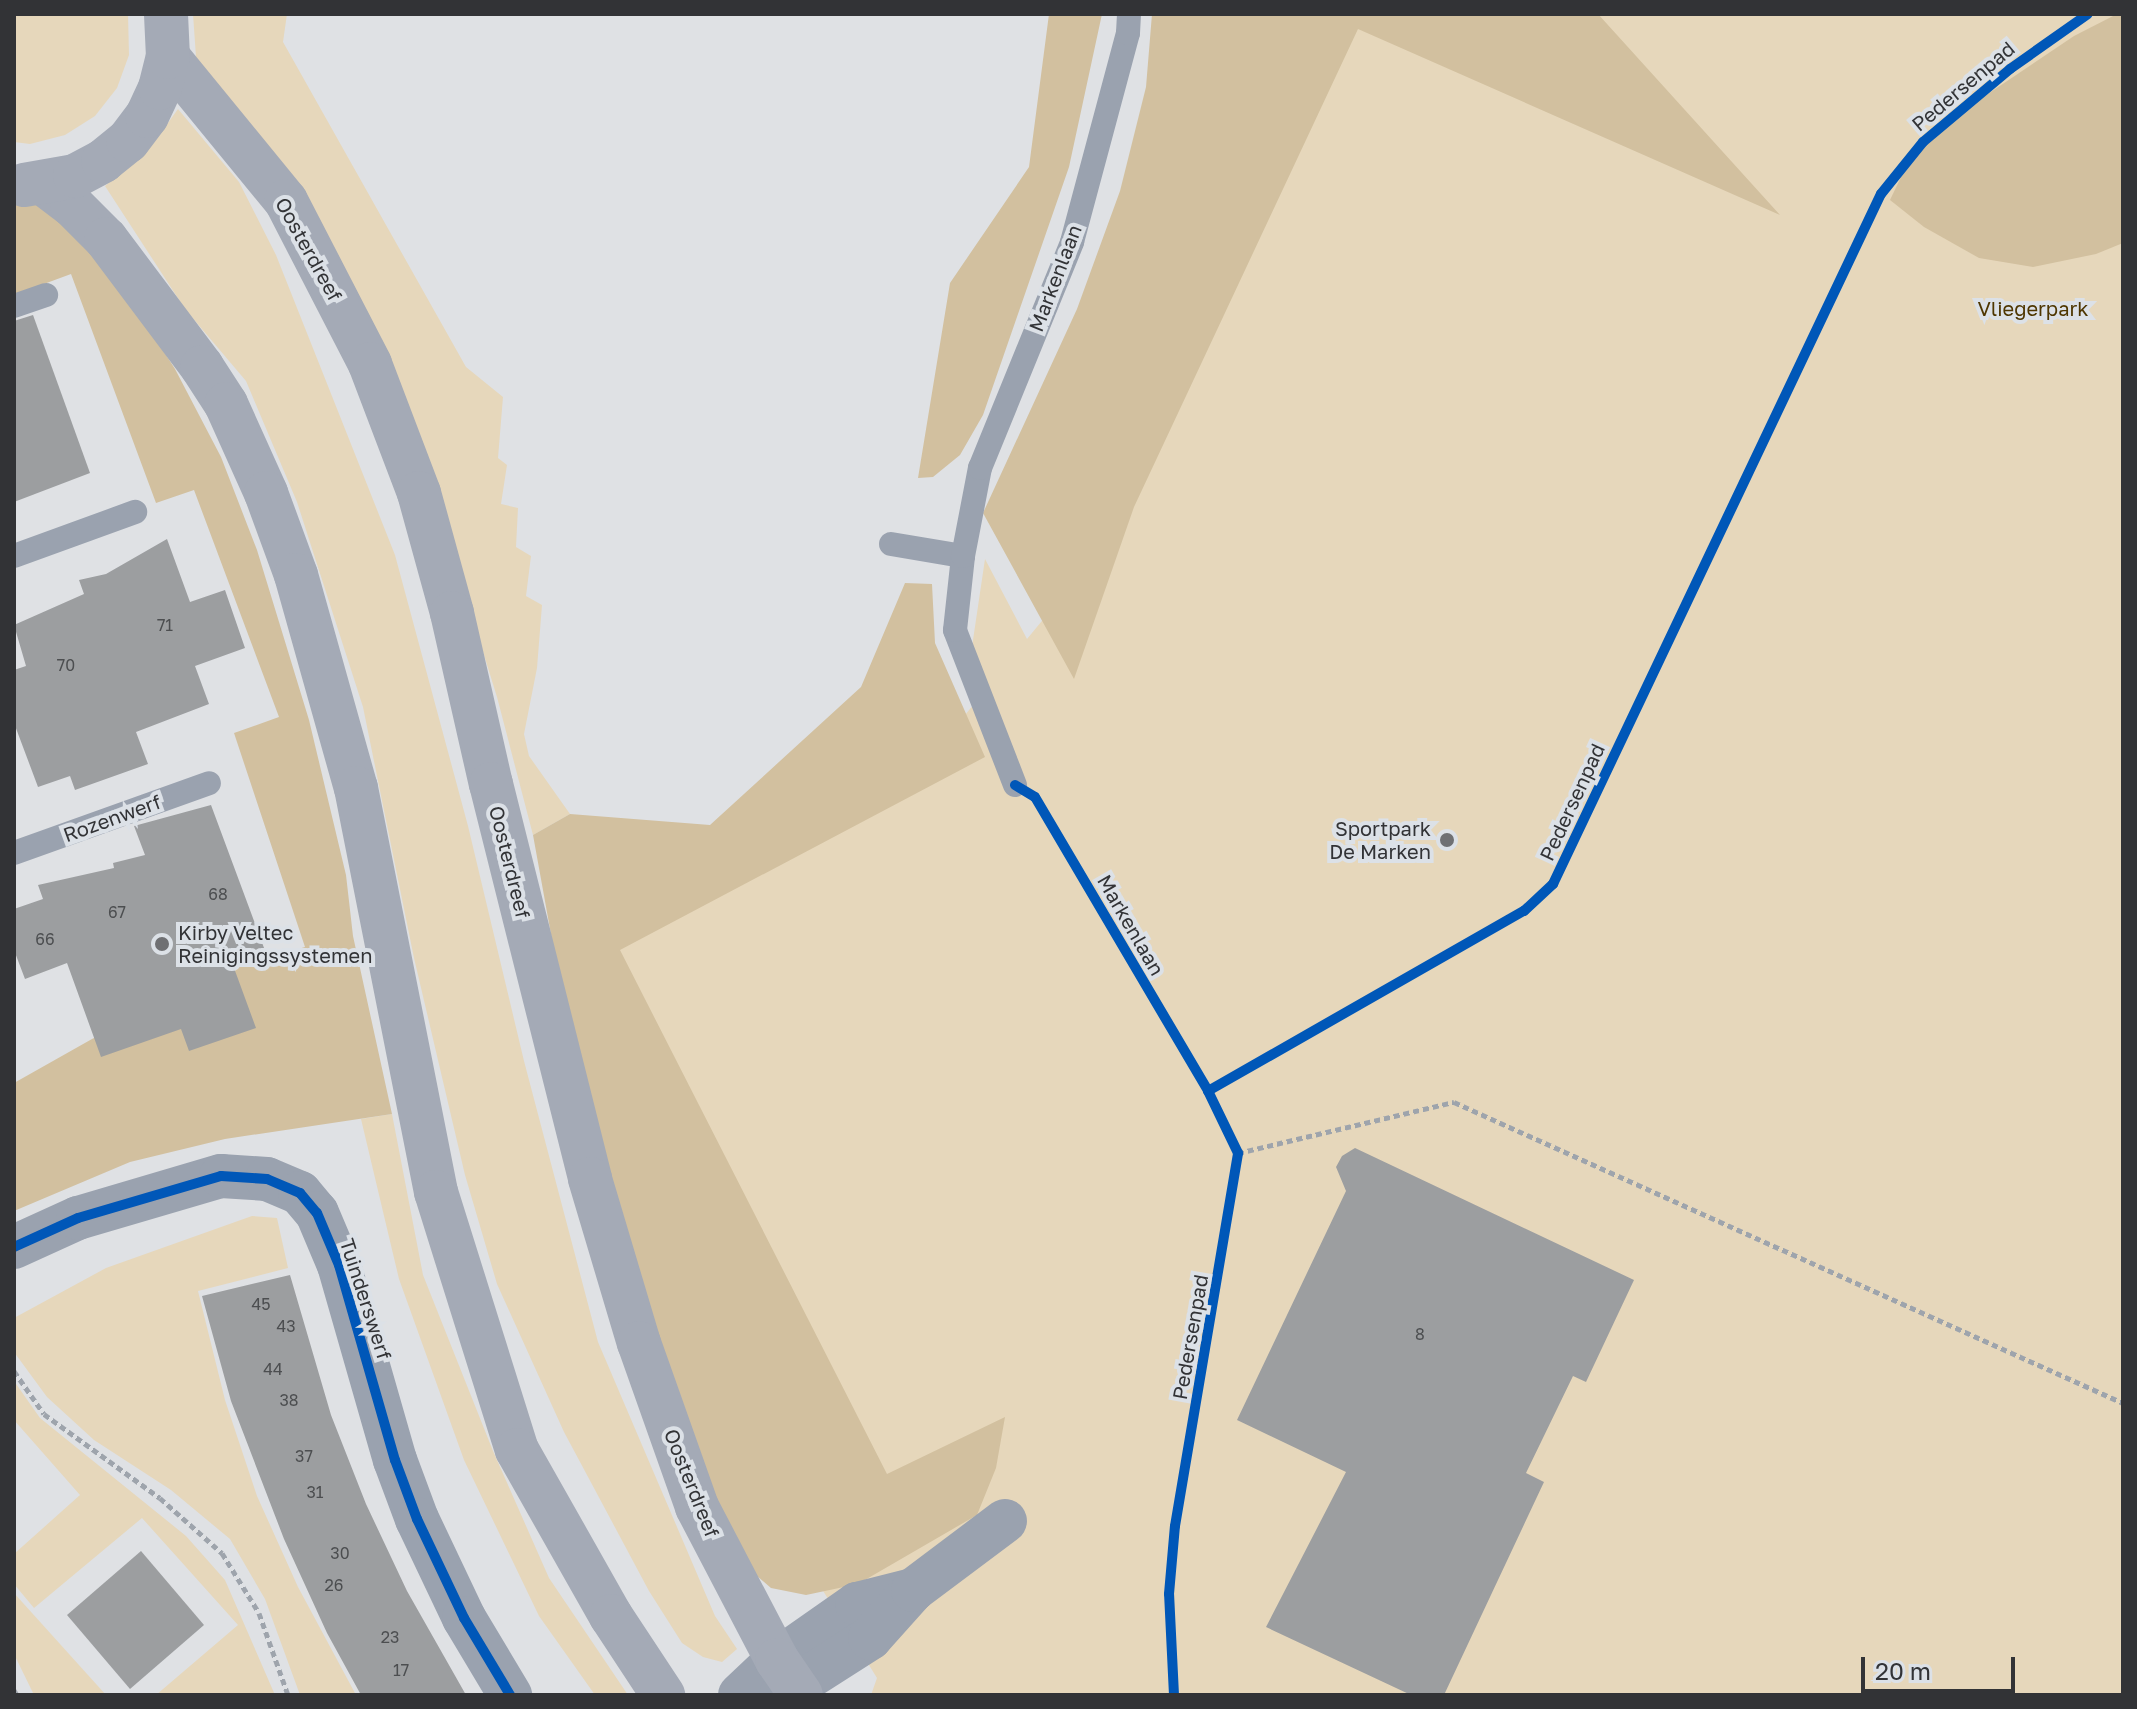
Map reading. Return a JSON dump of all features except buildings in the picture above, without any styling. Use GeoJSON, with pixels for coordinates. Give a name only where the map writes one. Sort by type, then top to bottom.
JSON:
{"type":"FeatureCollection","features":[{"type":"Feature","properties":{"kind":"main road"},"geometry":{"type":"LineString","coordinates":[[29,185],[75,176],[103,161],[128,141],[147,116],[160,88],[168,57],[166,14]]}},
{"type":"Feature","properties":{"kind":"main road","name":"Oosterdreef"},"geometry":{"type":"LineString","coordinates":[[168,57],[286,201],[370,364],[419,493],[452,613],[491,784],[586,1164],[639,1343],[697,1507],[789,1684]]}},
{"type":"Feature","properties":{"kind":"main road"},"geometry":{"type":"LineString","coordinates":[[29,185],[72,205],[106,239],[226,404],[266,493],[296,575],[356,788],[436,1192],[517,1450],[611,1616],[663,1695]]}},
{"type":"Feature","properties":{"kind":"street","name":"Tuinderswerf"},"geometry":{"type":"LineString","coordinates":[[14,1247],[78,1218],[221,1176],[267,1179],[300,1193],[317,1213],[339,1265],[395,1460],[417,1519],[464,1618],[510,1695]]}},
{"type":"Feature","properties":{"kind":"street"},"geometry":{"type":"LineString","coordinates":[[740,1695],[789,1684],[870,1638],[913,1590],[1005,1521]]}},
{"type":"Feature","properties":{"kind":"lane","name":"Markenlaan"},"geometry":{"type":"LineString","coordinates":[[1015,785],[955,630],[963,556],[980,468],[1072,242],[1128,33],[1129,14]]}},
{"type":"Feature","properties":{"kind":"lane"},"geometry":{"type":"LineString","coordinates":[[14,306],[46,295]]}},
{"type":"Feature","properties":{"kind":"lane"},"geometry":{"type":"LineString","coordinates":[[14,556],[135,512]]}},
{"type":"Feature","properties":{"kind":"lane"},"geometry":{"type":"LineString","coordinates":[[891,544],[963,556]]}},
{"type":"Feature","properties":{"kind":"lane","name":"Rozenwerf"},"geometry":{"type":"LineString","coordinates":[[14,853],[209,783]]}},
{"type":"Feature","properties":{"kind":"path"},"geometry":{"type":"LineString","coordinates":[[1238,1153],[1454,1102],[2123,1403]]}},
{"type":"Feature","properties":{"kind":"path"},"geometry":{"type":"LineString","coordinates":[[1232,1141],[1238,1153],[1236,1168]]}},
{"type":"Feature","properties":{"kind":"path"},"geometry":{"type":"LineString","coordinates":[[14,1371],[44,1414],[160,1498],[222,1553],[259,1613],[288,1695]]}},
{"type":"Feature","properties":{"kind":"green space"},"geometry":{"type":"Polygon","coordinates":[[[14,14],[128,14],[129,55],[117,88],[95,116],[65,135],[30,144],[14,142],[14,14]]]}},
{"type":"Feature","properties":{"kind":"green space"},"geometry":{"type":"Polygon","coordinates":[[[193,14],[287,14],[283,42],[466,367],[503,397],[498,458],[507,465],[501,504],[518,508],[516,547],[531,556],[526,596],[542,605],[537,668],[524,734],[529,756],[570,814],[533,835],[497,697],[442,519],[196,57],[193,14]]]}},
{"type":"Feature","properties":{"kind":"green space","name":"Sportpark De Marken"},"geometry":{"type":"Polygon","coordinates":[[[1326,14],[2123,14],[2123,1695],[871,1695],[877,1678],[726,1434],[600,935],[941,744],[984,692],[969,667],[985,559],[1027,639],[1060,599],[1326,14]]]}},
{"type":"Feature","properties":{"kind":"green space"},"geometry":{"type":"Polygon","coordinates":[[[178,109],[239,182],[276,255],[395,555],[468,826],[524,1061],[598,1342],[715,1616],[737,1649],[722,1662],[703,1657],[682,1643],[649,1591],[564,1432],[497,1284],[465,1175],[414,958],[363,707],[297,502],[246,381],[185,309],[105,186],[152,145],[178,109]]]}},
{"type":"Feature","properties":{"kind":"green space"},"geometry":{"type":"Polygon","coordinates":[[[392,1114],[423,1275],[493,1451],[549,1578],[628,1695],[595,1695],[539,1616],[464,1460],[399,1279],[361,1119],[392,1114]]]}},
{"type":"Feature","properties":{"kind":"green space"},"geometry":{"type":"Polygon","coordinates":[[[252,1216],[277,1218],[288,1268],[198,1291],[225,1400],[257,1496],[298,1587],[356,1695],[300,1695],[265,1599],[230,1539],[171,1490],[94,1440],[47,1397],[14,1352],[14,1318],[106,1268],[252,1216]]]}},
{"type":"Feature","properties":{"kind":"green space"},"geometry":{"type":"Polygon","coordinates":[[[14,1381],[40,1418],[186,1536],[225,1580],[275,1695],[156,1695],[238,1625],[142,1518],[34,1608],[14,1584],[14,1554],[80,1495],[14,1420],[14,1381]]]}},
{"type":"Feature","properties":{"kind":"green space"},"geometry":{"type":"Polygon","coordinates":[[[14,1593],[106,1695],[34,1695],[14,1654],[14,1593]]]}},
{"type":"Feature","properties":{"kind":"shaded area"},"geometry":{"type":"Polygon","coordinates":[[[1049,14],[1102,14],[1069,167],[983,415],[960,455],[933,477],[918,478],[950,283],[1029,167],[1049,14]]]}},
{"type":"Feature","properties":{"kind":"shaded area"},"geometry":{"type":"Polygon","coordinates":[[[1152,14],[1598,14],[1780,215],[1358,29],[1134,507],[1074,679],[983,513],[1077,309],[1120,191],[1146,87],[1152,14]]]}},
{"type":"Feature","properties":{"kind":"shaded area"},"geometry":{"type":"Polygon","coordinates":[[[2117,14],[2123,14],[2123,243],[2096,254],[2033,267],[1979,258],[1924,227],[1890,200],[1913,152],[1952,118],[2074,36],[2117,14]]]}},
{"type":"Feature","properties":{"kind":"shaded area"},"geometry":{"type":"Polygon","coordinates":[[[14,199],[43,200],[106,261],[175,369],[221,457],[257,550],[309,720],[346,875],[353,936],[392,1114],[225,1139],[130,1162],[14,1211],[14,1083],[92,1039],[234,968],[305,947],[234,733],[279,717],[194,490],[156,503],[71,274],[14,295],[14,199]]]}},
{"type":"Feature","properties":{"kind":"shaded area"},"geometry":{"type":"Polygon","coordinates":[[[905,583],[932,584],[935,643],[985,757],[620,950],[887,1474],[1005,1417],[996,1468],[977,1515],[858,1584],[806,1595],[771,1588],[737,1559],[642,1316],[574,1061],[533,835],[570,814],[710,825],[861,687],[905,583]]]}},
{"type":"Feature","properties":{"kind":"cycle path","name":"Pedersenpad"},"geometry":{"type":"LineString","coordinates":[[1174,1695],[1169,1594],[1175,1526],[1238,1153],[1208,1091],[1524,911],[1553,884],[1881,194],[1923,142],[2010,69],[2088,14]]}},
{"type":"Feature","properties":{"kind":"cycle path"},"geometry":{"type":"LineString","coordinates":[[1015,785],[1035,797],[1208,1091]]}},
{"type":"Feature","properties":{"kind":"cycle path"},"geometry":{"type":"LineString","coordinates":[[14,1247],[78,1218],[221,1176],[267,1179],[300,1193],[317,1213],[339,1265],[395,1460],[417,1519],[464,1618],[510,1695]]}},
{"type":"Feature","properties":{"kind":"place","name":"Sportpark De Marken"},"geometry":{"type":"Point","coordinates":[1447,840]}},
{"type":"Feature","properties":{"kind":"place","name":"Kirby Veltec Reinigingssystemen"},"geometry":{"type":"Point","coordinates":[162,944]}},
{"type":"Feature","properties":{"kind":"park label","name":"Vliegerpark"},"geometry":{"type":"Point","coordinates":[2033,308]}}]}
